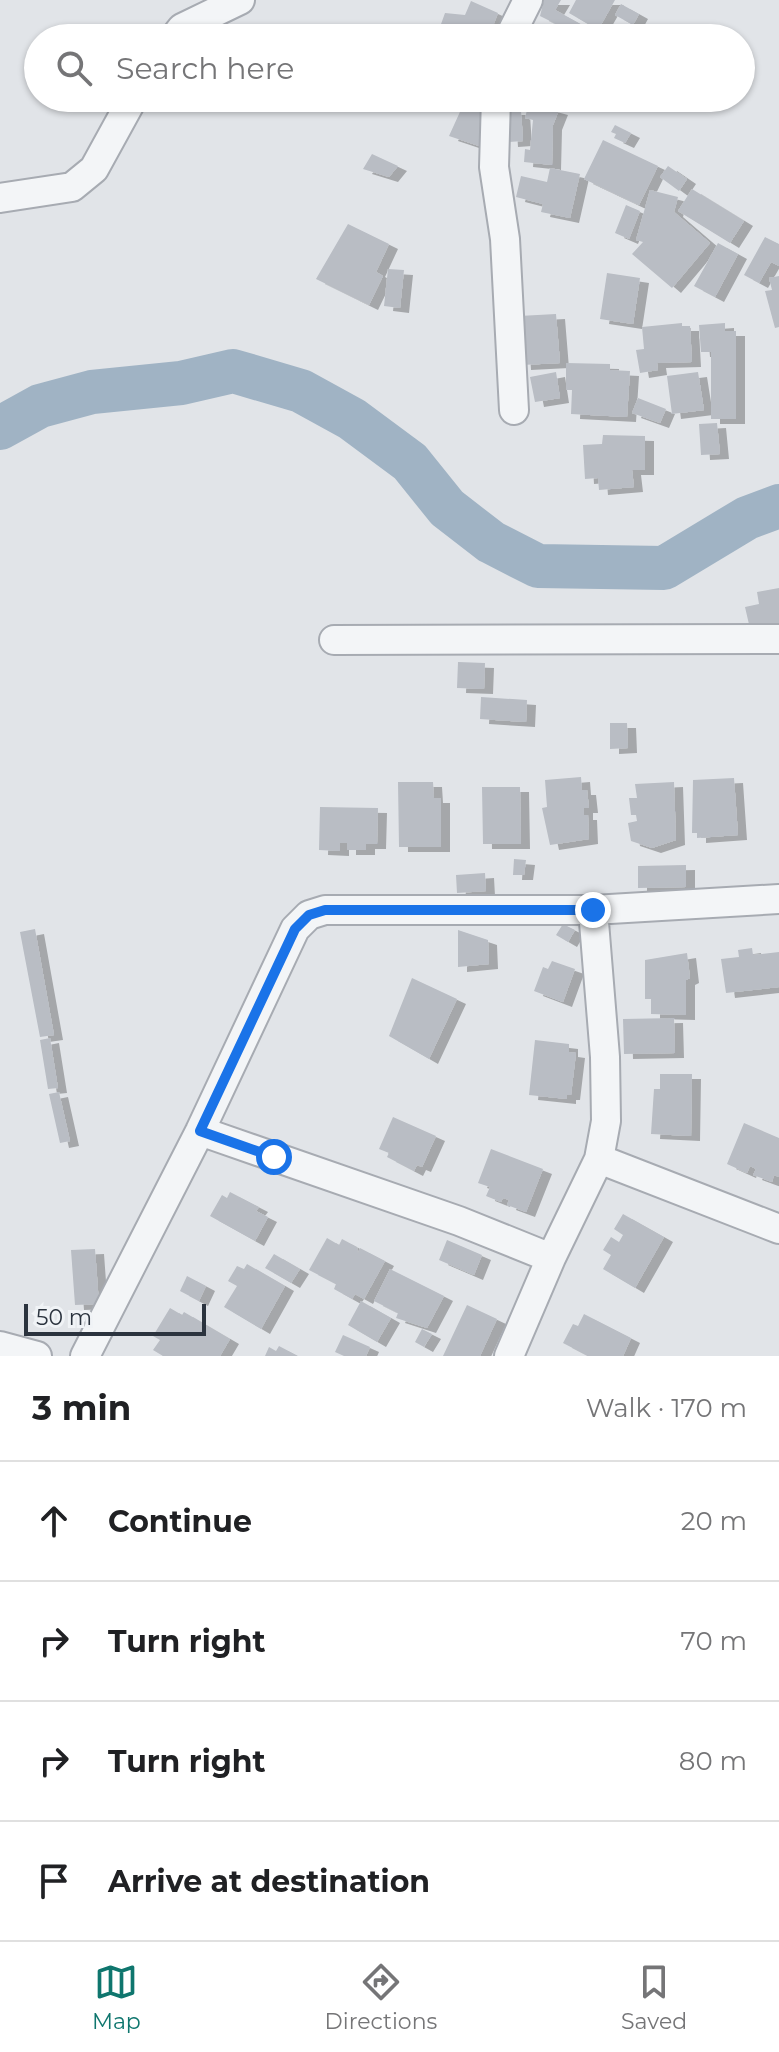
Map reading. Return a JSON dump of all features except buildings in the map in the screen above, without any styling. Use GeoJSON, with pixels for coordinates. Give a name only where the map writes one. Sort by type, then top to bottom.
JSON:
{"type":"FeatureCollection","features":[{"type":"Feature","properties":{"kind":"street"},"geometry":{"type":"LineString","coordinates":[[190,24],[240,0]]}},
{"type":"Feature","properties":{"kind":"street"},"geometry":{"type":"LineString","coordinates":[[516,24],[528,0]]}},
{"type":"Feature","properties":{"kind":"street"},"geometry":{"type":"LineString","coordinates":[[0,198],[72,187],[94,169],[125,112]]}},
{"type":"Feature","properties":{"kind":"street"},"geometry":{"type":"LineString","coordinates":[[496,112],[494,167],[505,239],[514,410]]}},
{"type":"Feature","properties":{"kind":"street"},"geometry":{"type":"LineString","coordinates":[[334,640],[779,639]]}},
{"type":"Feature","properties":{"kind":"street"},"geometry":{"type":"LineString","coordinates":[[85,1356],[200,1131],[295,929],[309,915],[325,910],[593,910],[779,899]]}},
{"type":"Feature","properties":{"kind":"street"},"geometry":{"type":"LineString","coordinates":[[509,1356],[551,1258],[599,1159],[606,1121],[605,1057],[593,910]]}},
{"type":"Feature","properties":{"kind":"street"},"geometry":{"type":"LineString","coordinates":[[200,1131],[459,1221],[551,1258]]}},
{"type":"Feature","properties":{"kind":"street"},"geometry":{"type":"LineString","coordinates":[[599,1159],[779,1229]]}},
{"type":"Feature","properties":{"kind":"street"},"geometry":{"type":"LineString","coordinates":[[0,1346],[37,1356]]}},
{"type":"Feature","properties":{"kind":"waterway"},"geometry":{"type":"LineString","coordinates":[[0,428],[40,406],[92,392],[181,383],[233,371],[301,391],[352,419],[410,462],[447,508],[491,542],[538,566],[664,568],[747,518],[779,506]]}},
{"type":"Feature","properties":{"kind":"route"},"geometry":{"type":"LineString","coordinates":[[274,1157],[200,1131],[295,929],[309,915],[325,910],[593,910]]}}]}
